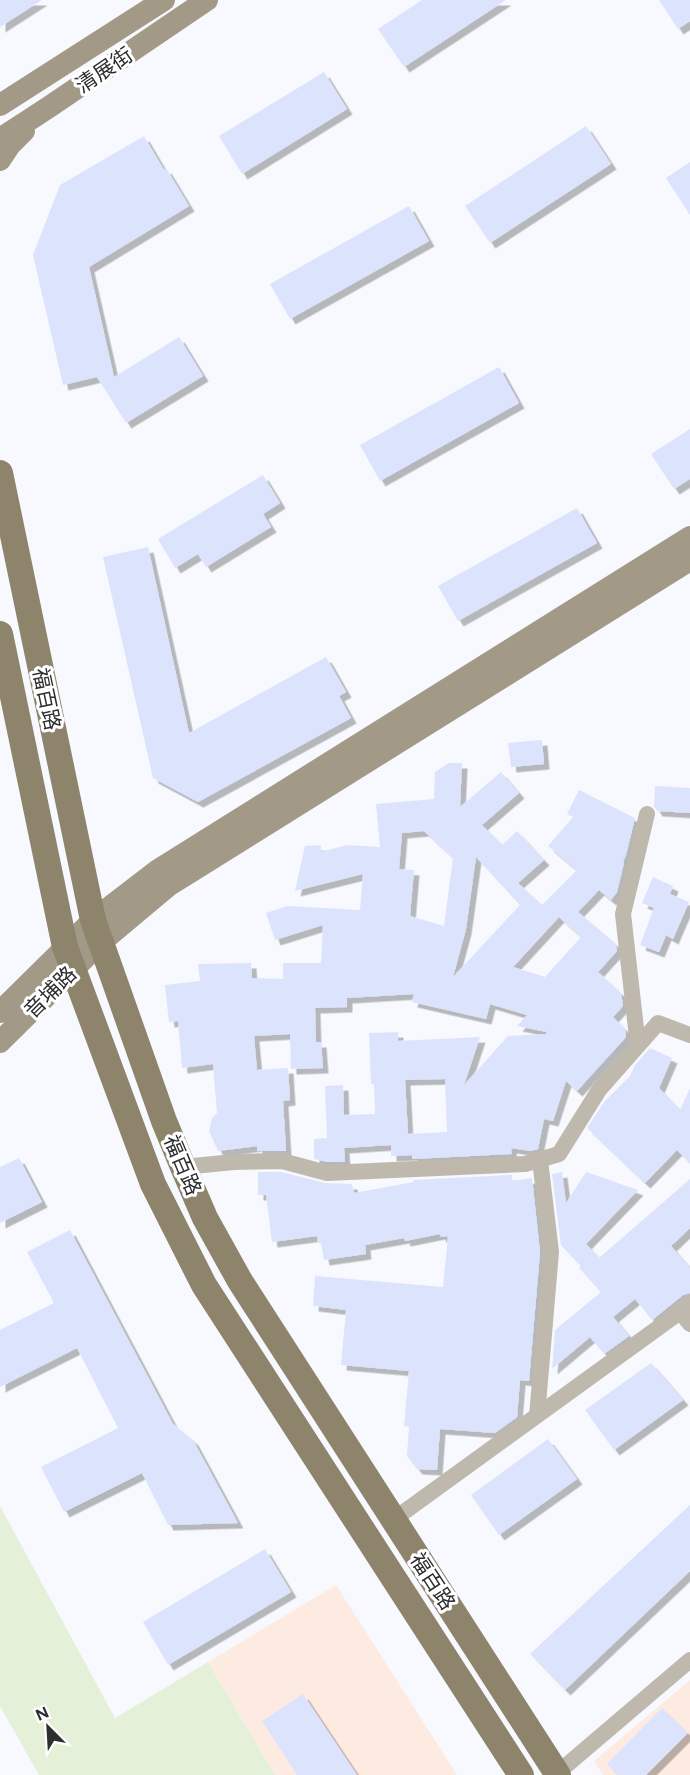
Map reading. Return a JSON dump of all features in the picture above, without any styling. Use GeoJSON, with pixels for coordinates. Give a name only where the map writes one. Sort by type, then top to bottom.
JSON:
{"type":"FeatureCollection","features":[{"type":"Feature","properties":{"kind":"main road","name":"福百路"},"geometry":{"type":"LineString","coordinates":[[0,473],[97,931],[164,1121],[183,1167],[205,1218],[240,1281],[557,1775]]}},
{"type":"Feature","properties":{"kind":"main road","name":"福百路"},"geometry":{"type":"LineString","coordinates":[[0,634],[69,957],[153,1184],[204,1285],[521,1775]]}},
{"type":"Feature","properties":{"kind":"street","name":"清展街"},"geometry":{"type":"LineString","coordinates":[[0,105],[39,81],[139,8],[164,0]]}},
{"type":"Feature","properties":{"kind":"street","name":"清展街"},"geometry":{"type":"LineString","coordinates":[[0,139],[207,0]]}},
{"type":"Feature","properties":{"kind":"street"},"geometry":{"type":"LineString","coordinates":[[0,86],[39,81]]}},
{"type":"Feature","properties":{"kind":"street"},"geometry":{"type":"LineString","coordinates":[[0,160],[10,145],[49,108]]}},
{"type":"Feature","properties":{"kind":"street"},"geometry":{"type":"LineString","coordinates":[[97,931],[158,870],[690,537]]}},
{"type":"Feature","properties":{"kind":"street"},"geometry":{"type":"LineString","coordinates":[[97,931],[690,560]]}},
{"type":"Feature","properties":{"kind":"street"},"geometry":{"type":"LineString","coordinates":[[638,1046],[623,914],[647,814]]}},
{"type":"Feature","properties":{"kind":"street","name":"音埔路"},"geometry":{"type":"LineString","coordinates":[[0,1012],[69,957],[97,931]]}},
{"type":"Feature","properties":{"kind":"street","name":"音埔路"},"geometry":{"type":"LineString","coordinates":[[0,1041],[69,957]]}},
{"type":"Feature","properties":{"kind":"street"},"geometry":{"type":"LineString","coordinates":[[183,1167],[234,1162],[282,1161],[327,1173],[525,1164],[559,1154],[599,1090],[658,1023],[690,1035]]}},
{"type":"Feature","properties":{"kind":"street"},"geometry":{"type":"LineString","coordinates":[[537,1416],[551,1252],[540,1160]]}},
{"type":"Feature","properties":{"kind":"street"},"geometry":{"type":"LineString","coordinates":[[393,1520],[537,1416],[687,1313]]}},
{"type":"Feature","properties":{"kind":"street"},"geometry":{"type":"LineString","coordinates":[[557,1775],[690,1660]]}},
{"type":"Feature","properties":{"kind":"shaded area"},"geometry":{"type":"Polygon","coordinates":[[[336,1585],[457,1775],[275,1775],[208,1662],[336,1585]]]}},
{"type":"Feature","properties":{"kind":"shaded area"},"geometry":{"type":"Polygon","coordinates":[[[690,1680],[690,1775],[603,1775],[594,1761],[690,1680]]]}},
{"type":"Feature","properties":{"kind":"green space"},"geometry":{"type":"Polygon","coordinates":[[[0,1506],[115,1718],[208,1662],[275,1775],[39,1775],[0,1706],[0,1506]]]}},
{"type":"Feature","properties":{"kind":"building"},"geometry":{"type":"Polygon","coordinates":[[[0,0],[42,0],[0,27],[0,0]]]}},
{"type":"Feature","properties":{"kind":"building"},"geometry":{"type":"Polygon","coordinates":[[[422,0],[506,0],[404,67],[378,29],[422,0]]]}},
{"type":"Feature","properties":{"kind":"building"},"geometry":{"type":"Polygon","coordinates":[[[659,0],[690,0],[690,21],[678,29],[659,0]]]}},
{"type":"Feature","properties":{"kind":"building"},"geometry":{"type":"Polygon","coordinates":[[[324,72],[347,109],[242,174],[219,136],[324,72]]]}},
{"type":"Feature","properties":{"kind":"building"},"geometry":{"type":"Polygon","coordinates":[[[586,126],[611,164],[490,243],[465,206],[586,126]]]}},
{"type":"Feature","properties":{"kind":"building"},"geometry":{"type":"Polygon","coordinates":[[[144,136],[189,206],[89,267],[114,377],[179,337],[203,376],[126,423],[97,377],[63,385],[33,255],[60,185],[144,136]]]}},
{"type":"Feature","properties":{"kind":"building"},"geometry":{"type":"Polygon","coordinates":[[[690,162],[690,215],[666,178],[690,162]]]}},
{"type":"Feature","properties":{"kind":"building"},"geometry":{"type":"Polygon","coordinates":[[[409,206],[429,241],[290,319],[270,284],[409,206]]]}},
{"type":"Feature","properties":{"kind":"building"},"geometry":{"type":"Polygon","coordinates":[[[499,367],[519,403],[380,481],[360,445],[499,367]]]}},
{"type":"Feature","properties":{"kind":"building"},"geometry":{"type":"Polygon","coordinates":[[[690,429],[690,479],[674,489],[651,454],[690,429]]]}},
{"type":"Feature","properties":{"kind":"building"},"geometry":{"type":"Polygon","coordinates":[[[263,475],[280,503],[263,514],[271,527],[206,567],[198,554],[175,568],[158,539],[263,475]]]}},
{"type":"Feature","properties":{"kind":"building"},"geometry":{"type":"Polygon","coordinates":[[[577,508],[597,543],[458,621],[438,586],[577,508]]]}},
{"type":"Feature","properties":{"kind":"building"},"geometry":{"type":"Polygon","coordinates":[[[148,547],[189,733],[326,657],[346,692],[339,696],[351,718],[198,802],[153,778],[103,557],[148,547]]]}},
{"type":"Feature","properties":{"kind":"building"},"geometry":{"type":"Polygon","coordinates":[[[542,740],[544,764],[511,767],[508,743],[542,740]]]}},
{"type":"Feature","properties":{"kind":"building"},"geometry":{"type":"Polygon","coordinates":[[[449,763],[462,763],[460,807],[501,772],[519,793],[482,825],[502,845],[517,831],[544,860],[518,883],[542,905],[577,870],[548,846],[573,817],[567,814],[579,790],[635,818],[617,892],[611,900],[599,890],[578,912],[616,944],[617,951],[598,972],[621,993],[623,1006],[613,1017],[625,1029],[626,1037],[577,1091],[566,1081],[553,1121],[544,1119],[538,1149],[531,1151],[511,1148],[512,1154],[412,1159],[412,1155],[391,1156],[391,1145],[344,1148],[345,1162],[328,1162],[314,1159],[314,1139],[327,1138],[325,1086],[343,1085],[344,1115],[375,1114],[369,1033],[398,1032],[398,1041],[480,1037],[464,1085],[508,1036],[546,1034],[547,1032],[517,1026],[527,1015],[490,1004],[486,1019],[412,1002],[414,994],[347,998],[347,1007],[315,1008],[316,1042],[321,1042],[323,1068],[291,1069],[290,1034],[254,1036],[257,1070],[288,1068],[290,1100],[283,1101],[286,1151],[257,1151],[257,1146],[218,1151],[209,1131],[212,1118],[217,1113],[213,1064],[182,1068],[178,1021],[169,1022],[165,985],[200,981],[198,964],[251,963],[252,978],[283,979],[283,963],[321,963],[323,925],[275,940],[266,913],[287,906],[360,910],[363,874],[295,891],[305,846],[321,845],[321,852],[347,845],[380,847],[376,804],[434,799],[435,772],[449,763]],[[424,831],[402,833],[399,869],[414,870],[410,916],[444,926],[453,858],[424,831]],[[476,857],[466,929],[453,977],[520,905],[476,857]],[[559,917],[513,967],[545,977],[581,937],[559,917]],[[445,1079],[405,1080],[408,1134],[447,1132],[445,1079]]]}},
{"type":"Feature","properties":{"kind":"building"},"geometry":{"type":"Polygon","coordinates":[[[655,786],[690,788],[690,813],[657,811],[654,806],[655,786]]]}},
{"type":"Feature","properties":{"kind":"building"},"geometry":{"type":"Polygon","coordinates":[[[653,877],[673,886],[670,894],[689,902],[673,939],[666,935],[659,952],[640,945],[654,908],[642,903],[653,877]]]}},
{"type":"Feature","properties":{"kind":"building"},"geometry":{"type":"Polygon","coordinates":[[[650,1048],[672,1058],[659,1088],[680,1110],[690,1088],[690,1163],[677,1150],[645,1183],[587,1128],[604,1102],[630,1076],[635,1065],[650,1048]]]}},
{"type":"Feature","properties":{"kind":"building"},"geometry":{"type":"Polygon","coordinates":[[[19,1158],[42,1202],[0,1223],[0,1167],[19,1158]]]}},
{"type":"Feature","properties":{"kind":"building"},"geometry":{"type":"Polygon","coordinates":[[[258,1172],[281,1172],[325,1183],[352,1184],[354,1193],[414,1182],[413,1180],[512,1175],[512,1181],[532,1178],[540,1252],[529,1381],[520,1380],[517,1417],[495,1433],[440,1429],[437,1470],[417,1469],[407,1456],[409,1427],[404,1426],[409,1371],[341,1365],[346,1310],[313,1306],[315,1276],[443,1287],[448,1236],[441,1237],[440,1234],[405,1241],[404,1238],[365,1245],[366,1254],[324,1260],[321,1243],[318,1243],[317,1236],[272,1242],[266,1195],[258,1195],[258,1172]]]}},
{"type":"Feature","properties":{"kind":"building"},"geometry":{"type":"Polygon","coordinates":[[[562,1172],[566,1203],[586,1172],[638,1190],[586,1244],[599,1258],[690,1179],[690,1228],[671,1246],[690,1268],[690,1293],[683,1295],[652,1320],[635,1299],[613,1317],[629,1336],[604,1354],[590,1337],[552,1369],[555,1330],[601,1292],[561,1245],[552,1174],[562,1172]]]}},
{"type":"Feature","properties":{"kind":"building"},"geometry":{"type":"Polygon","coordinates":[[[70,1230],[173,1424],[193,1440],[238,1523],[168,1525],[142,1473],[64,1512],[41,1467],[118,1428],[77,1348],[0,1387],[0,1330],[54,1303],[27,1252],[70,1230]]]}},
{"type":"Feature","properties":{"kind":"building"},"geometry":{"type":"Polygon","coordinates":[[[651,1363],[683,1400],[614,1450],[585,1410],[651,1363]]]}},
{"type":"Feature","properties":{"kind":"building"},"geometry":{"type":"Polygon","coordinates":[[[548,1439],[577,1479],[499,1535],[471,1495],[548,1439]]]}},
{"type":"Feature","properties":{"kind":"building"},"geometry":{"type":"Polygon","coordinates":[[[690,1505],[690,1571],[565,1690],[530,1654],[690,1505]]]}},
{"type":"Feature","properties":{"kind":"building"},"geometry":{"type":"Polygon","coordinates":[[[265,1549],[291,1592],[168,1665],[143,1622],[265,1549]]]}},
{"type":"Feature","properties":{"kind":"building"},"geometry":{"type":"Polygon","coordinates":[[[303,1694],[357,1775],[297,1775],[262,1721],[303,1694]]]}},
{"type":"Feature","properties":{"kind":"building"},"geometry":{"type":"Polygon","coordinates":[[[662,1708],[688,1733],[646,1775],[618,1775],[607,1764],[662,1708]]]}}]}
